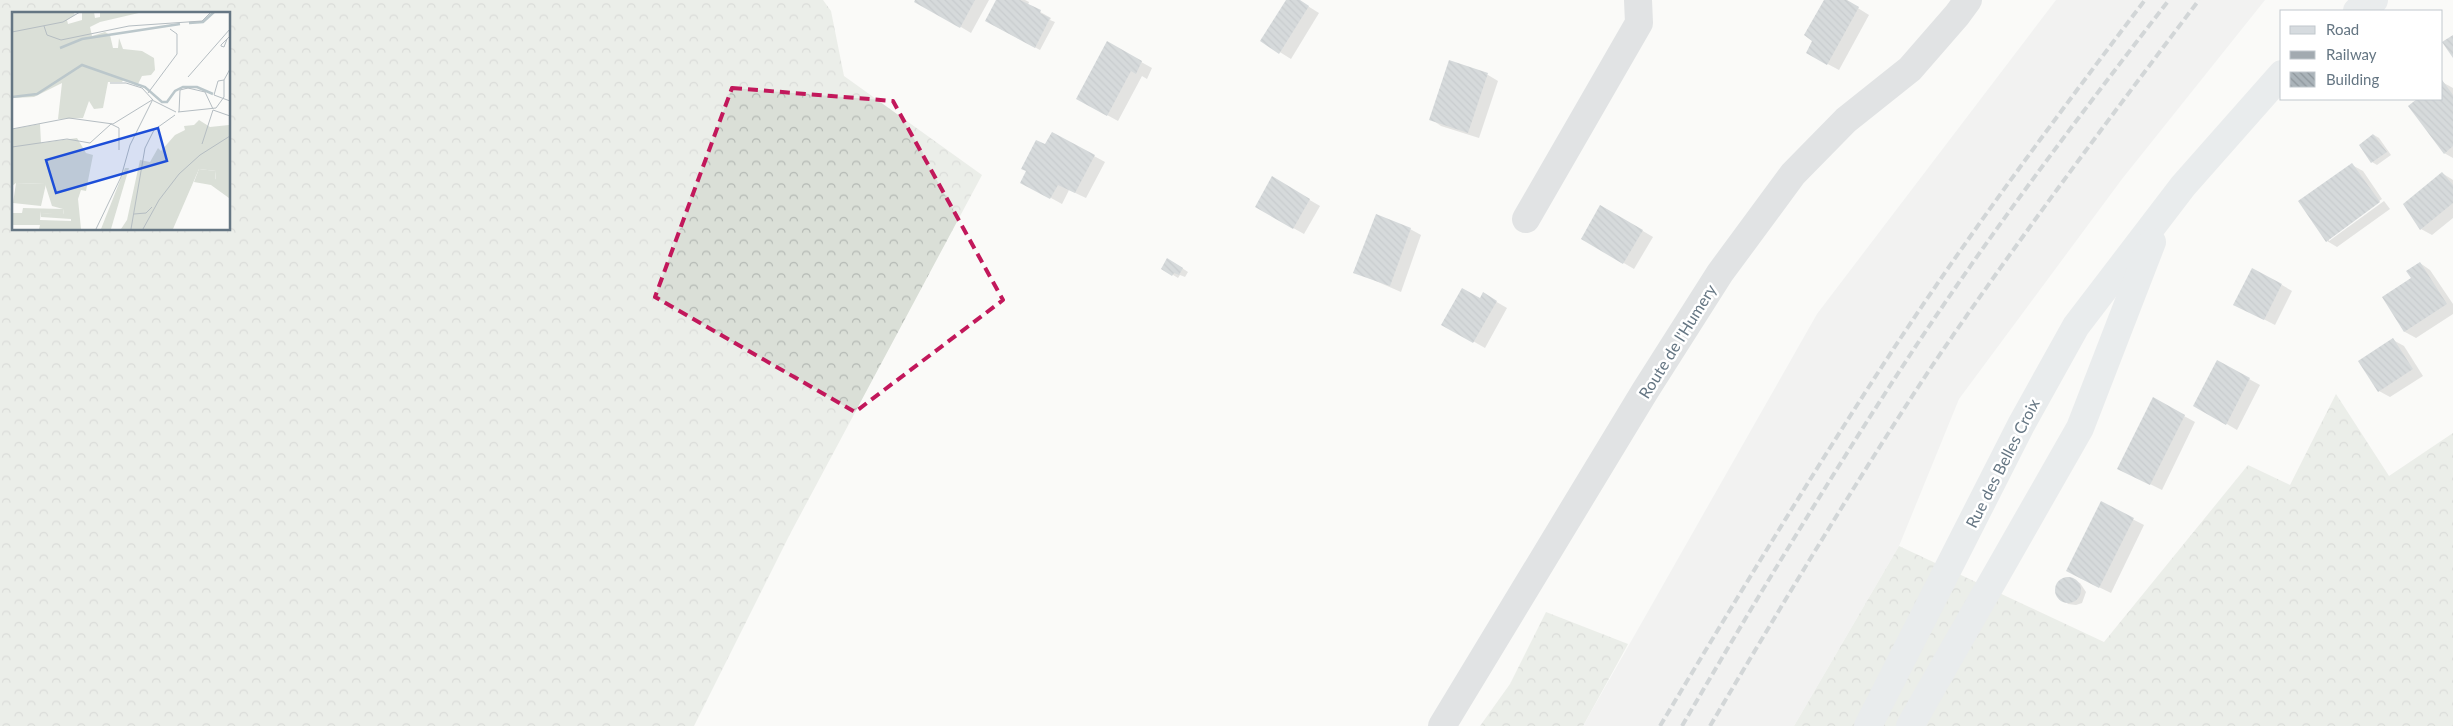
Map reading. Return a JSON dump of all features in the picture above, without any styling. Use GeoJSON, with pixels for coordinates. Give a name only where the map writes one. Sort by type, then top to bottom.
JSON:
{"type":"FeatureCollection","features":[{"type":"Feature","properties":{"kind":"main road"},"geometry":{"type":"LineString","coordinates":[[2359,10],[2374,0]]}},
{"type":"Feature","properties":{"kind":"main road","name":"Rue des Belles Croix"},"geometry":{"type":"LineString","coordinates":[[1868,726],[2021,425],[2076,326],[2183,186],[2280,76]]}},
{"type":"Feature","properties":{"kind":"main road","name":"Rue des Belles Croix"},"geometry":{"type":"LineString","coordinates":[[1910,726],[2080,428],[2162,215]]}},
{"type":"Feature","properties":{"kind":"main road"},"geometry":{"type":"LineString","coordinates":[[2076,326],[2114,341]]}},
{"type":"Feature","properties":{"kind":"street"},"geometry":{"type":"LineString","coordinates":[[1526,219],[1639,24],[1638,0]]}},
{"type":"Feature","properties":{"kind":"street","name":"Route de l'Humery"},"geometry":{"type":"LineString","coordinates":[[1442,726],[1645,392],[1720,273],[1793,174],[1846,120],[1910,69],[1968,0]]}},
{"type":"Feature","properties":{"kind":"highlighted area"},"geometry":{"type":"Polygon","coordinates":[[[732,88],[893,101],[1003,300],[855,412],[655,297],[732,88]]]}},
{"type":"Feature","properties":{"kind":"shaded area"},"geometry":{"type":"Polygon","coordinates":[[[2056,0],[2265,0],[2122,179],[1959,399],[1899,546],[1794,726],[1583,726],[1817,314],[2056,0]]]}},
{"type":"Feature","properties":{"kind":"green space"},"geometry":{"type":"Polygon","coordinates":[[[0,0],[823,0],[831,11],[844,76],[982,175],[790,534],[694,726],[0,726],[0,0]]]}},
{"type":"Feature","properties":{"kind":"green space"},"geometry":{"type":"Polygon","coordinates":[[[2336,394],[2389,476],[2453,433],[2453,726],[1794,726],[1899,546],[2104,642],[2248,465],[2290,485],[2336,394]]]}},
{"type":"Feature","properties":{"kind":"green space"},"geometry":{"type":"Polygon","coordinates":[[[1546,612],[1628,644],[1583,726],[1480,726],[1510,684],[1546,612]]]}},
{"type":"Feature","properties":{"kind":"building"},"geometry":{"type":"Polygon","coordinates":[[[915,0],[975,0],[960,28],[914,2],[915,0]]]}},
{"type":"Feature","properties":{"kind":"building"},"geometry":{"type":"Polygon","coordinates":[[[996,0],[1020,0],[1041,10],[1040,13],[1050,18],[1035,48],[985,21],[996,0]]]}},
{"type":"Feature","properties":{"kind":"building"},"geometry":{"type":"Polygon","coordinates":[[[1286,0],[1300,0],[1309,6],[1279,54],[1260,41],[1286,0]]]}},
{"type":"Feature","properties":{"kind":"building"},"geometry":{"type":"Polygon","coordinates":[[[1824,0],[1847,0],[1859,7],[1827,65],[1806,53],[1812,41],[1804,35],[1824,0]]]}},
{"type":"Feature","properties":{"kind":"building"},"geometry":{"type":"Polygon","coordinates":[[[2453,35],[2453,58],[2443,43],[2443,41],[2453,35]]]}},
{"type":"Feature","properties":{"kind":"building"},"geometry":{"type":"Polygon","coordinates":[[[1107,41],[1142,61],[1136,74],[1131,71],[1107,116],[1076,99],[1107,41]]]}},
{"type":"Feature","properties":{"kind":"building"},"geometry":{"type":"Polygon","coordinates":[[[1449,60],[1488,73],[1468,133],[1429,120],[1449,60]]]}},
{"type":"Feature","properties":{"kind":"building"},"geometry":{"type":"Polygon","coordinates":[[[2443,81],[2453,95],[2453,146],[2444,154],[2408,106],[2416,100],[2443,100],[2443,81]]]}},
{"type":"Feature","properties":{"kind":"building"},"geometry":{"type":"Polygon","coordinates":[[[1052,132],[1095,155],[1075,193],[1058,185],[1050,199],[1020,183],[1026,171],[1021,169],[1036,140],[1045,144],[1052,132]]]}},
{"type":"Feature","properties":{"kind":"building"},"geometry":{"type":"Polygon","coordinates":[[[2373,134],[2387,152],[2371,163],[2359,145],[2373,134]]]}},
{"type":"Feature","properties":{"kind":"building"},"geometry":{"type":"Polygon","coordinates":[[[2352,163],[2380,202],[2326,242],[2298,201],[2352,163]]]}},
{"type":"Feature","properties":{"kind":"building"},"geometry":{"type":"Polygon","coordinates":[[[2442,172],[2453,185],[2453,203],[2420,230],[2403,204],[2442,172]]]}},
{"type":"Feature","properties":{"kind":"building"},"geometry":{"type":"Polygon","coordinates":[[[1272,176],[1310,199],[1293,229],[1255,207],[1272,176]]]}},
{"type":"Feature","properties":{"kind":"building"},"geometry":{"type":"Polygon","coordinates":[[[1600,205],[1643,230],[1623,264],[1581,239],[1600,205]]]}},
{"type":"Feature","properties":{"kind":"building"},"geometry":{"type":"Polygon","coordinates":[[[1376,214],[1411,228],[1390,286],[1353,273],[1376,214]]]}},
{"type":"Feature","properties":{"kind":"building"},"geometry":{"type":"Polygon","coordinates":[[[1167,258],[1183,268],[1179,275],[1174,273],[1172,276],[1161,269],[1167,258]]]}},
{"type":"Feature","properties":{"kind":"building"},"geometry":{"type":"Polygon","coordinates":[[[2420,262],[2447,304],[2404,332],[2382,297],[2411,278],[2406,271],[2420,262]]]}},
{"type":"Feature","properties":{"kind":"building"},"geometry":{"type":"Polygon","coordinates":[[[2252,268],[2282,284],[2264,320],[2233,305],[2252,268]]]}},
{"type":"Feature","properties":{"kind":"building"},"geometry":{"type":"Polygon","coordinates":[[[1462,288],[1480,298],[1483,292],[1497,301],[1473,343],[1441,325],[1462,288]]]}},
{"type":"Feature","properties":{"kind":"building"},"geometry":{"type":"Polygon","coordinates":[[[2393,338],[2413,369],[2378,392],[2358,361],[2393,338]]]}},
{"type":"Feature","properties":{"kind":"building"},"geometry":{"type":"Polygon","coordinates":[[[2217,360],[2250,378],[2226,425],[2193,406],[2217,360]]]}},
{"type":"Feature","properties":{"kind":"building"},"geometry":{"type":"Polygon","coordinates":[[[2153,397],[2185,415],[2150,485],[2117,469],[2153,397]]]}},
{"type":"Feature","properties":{"kind":"building"},"geometry":{"type":"Polygon","coordinates":[[[2101,501],[2134,518],[2099,588],[2066,571],[2101,501]]]}},
{"type":"Feature","properties":{"kind":"building"},"geometry":{"type":"Polygon","coordinates":[[[2068,577],[2077,581],[2081,590],[2077,599],[2068,603],[2059,599],[2055,590],[2059,581],[2068,577]]]}},
{"type":"Feature","properties":{"kind":"railway"},"geometry":{"type":"LineString","coordinates":[[1660,726],[1747,582],[1896,345],[2018,171],[2145,0]]}},
{"type":"Feature","properties":{"kind":"railway"},"geometry":{"type":"LineString","coordinates":[[1682,726],[1822,493],[1940,309],[2036,175],[2169,0]]}},
{"type":"Feature","properties":{"kind":"railway"},"geometry":{"type":"LineString","coordinates":[[1710,726],[1846,500],[1932,366],[2030,227],[2199,0]]}}]}
